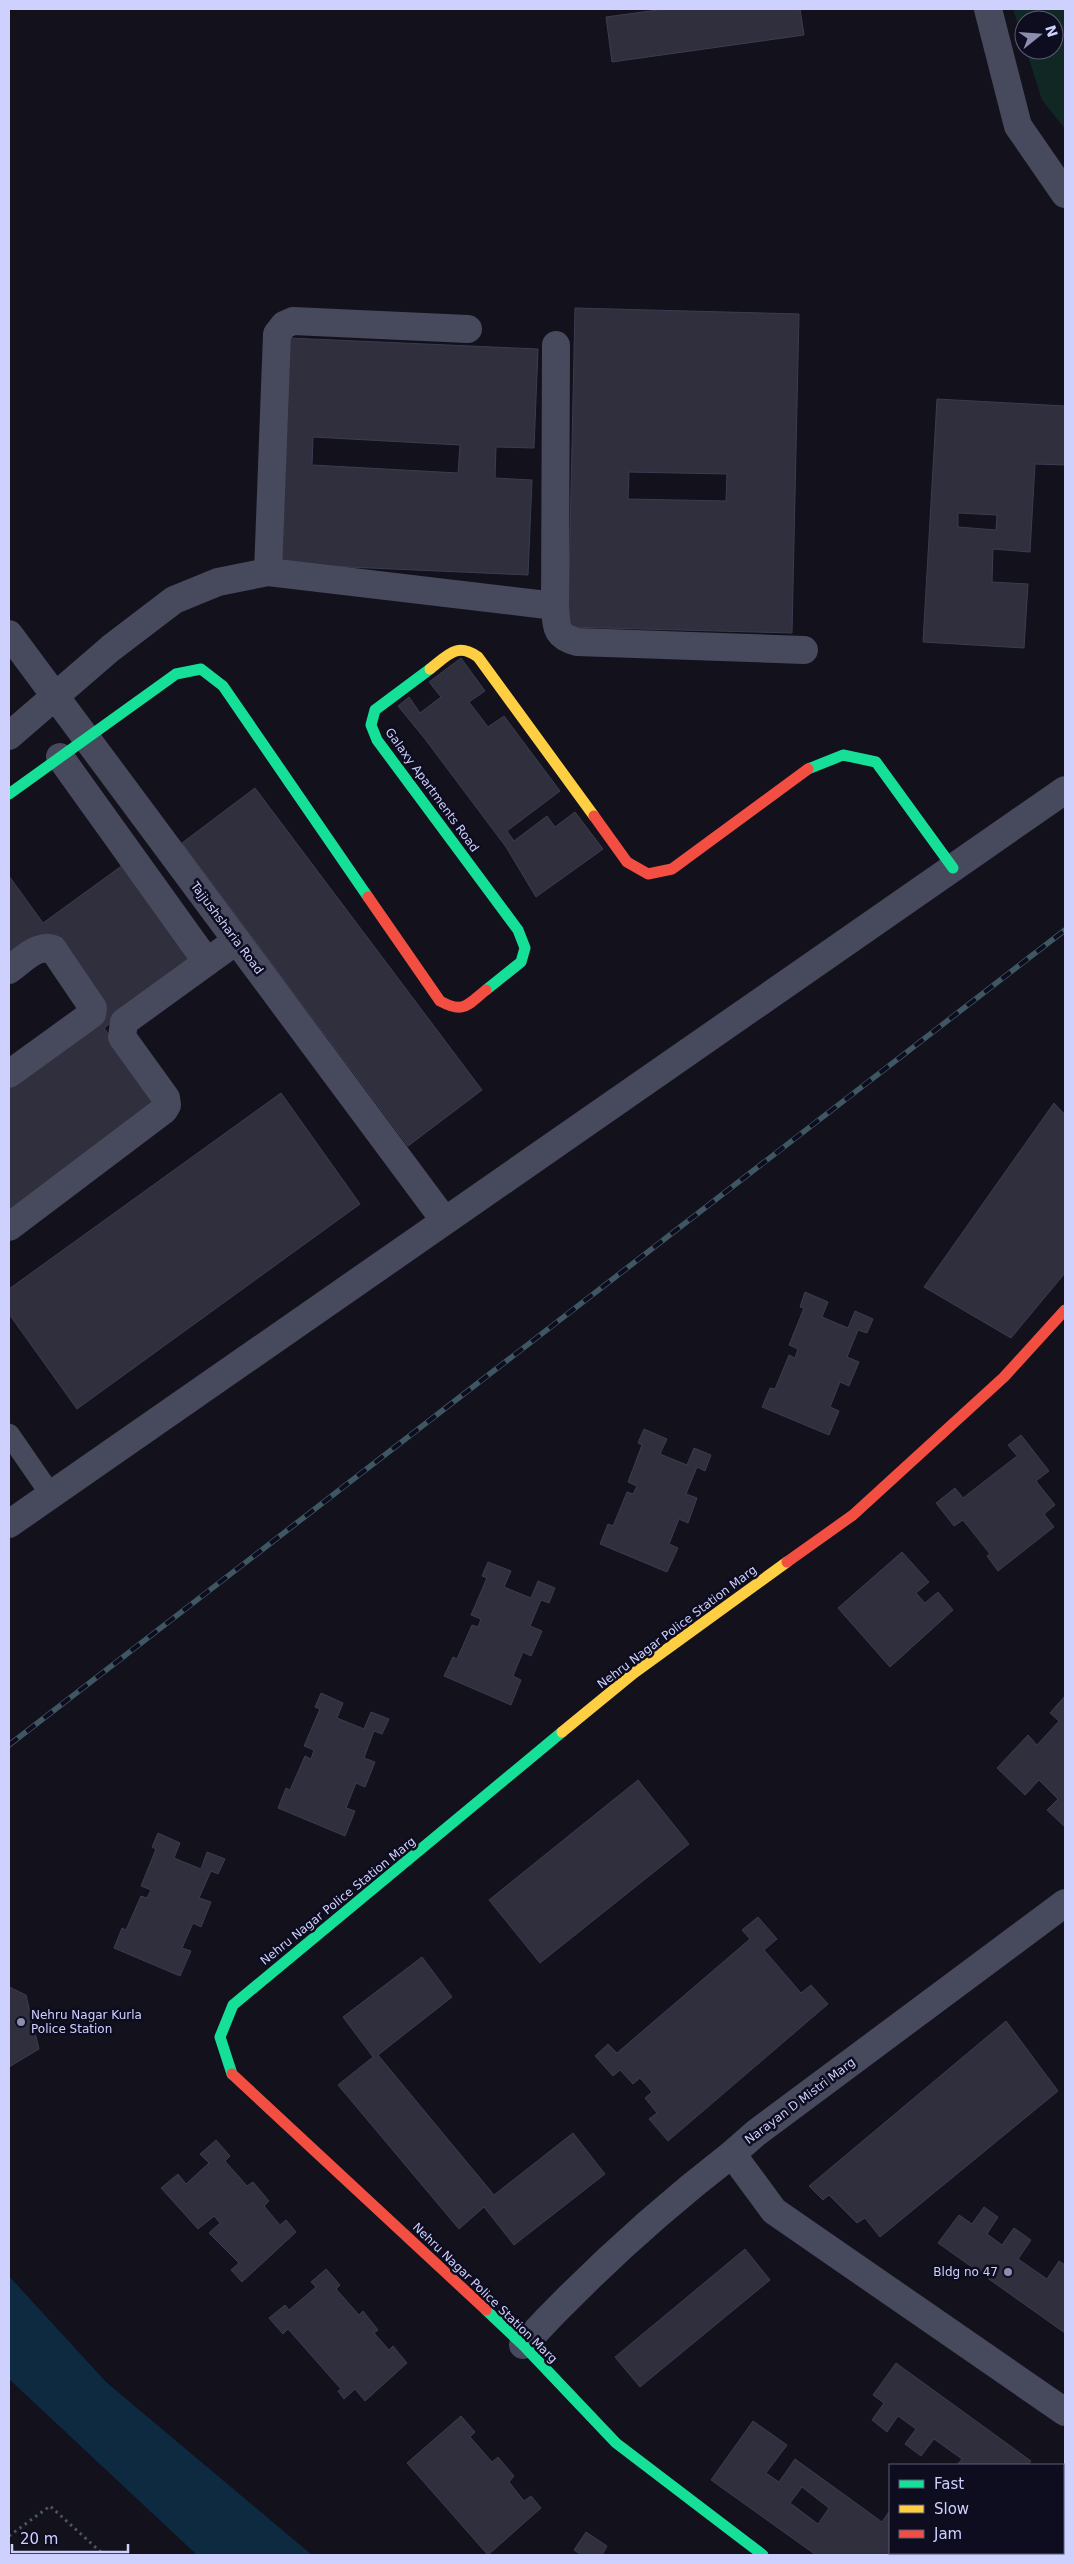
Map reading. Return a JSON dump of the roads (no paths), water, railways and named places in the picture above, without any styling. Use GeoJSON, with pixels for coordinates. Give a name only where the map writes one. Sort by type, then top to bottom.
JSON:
{"type":"FeatureCollection","features":[{"type":"Feature","properties":{"kind":"street"},"geometry":{"type":"LineString","coordinates":[[988,9],[1018,126],[1065,194]]}},
{"type":"Feature","properties":{"kind":"street"},"geometry":{"type":"LineString","coordinates":[[268,572],[277,334],[284,325],[294,322],[468,328]]}},
{"type":"Feature","properties":{"kind":"street"},"geometry":{"type":"LineString","coordinates":[[556,345],[555,606],[557,629],[564,638],[577,642],[804,650]]}},
{"type":"Feature","properties":{"kind":"street"},"geometry":{"type":"LineString","coordinates":[[9,736],[56,698],[112,648],[174,600],[218,582],[268,572],[555,606]]}},
{"type":"Feature","properties":{"kind":"street","name":"Tajjushsharia Road"},"geometry":{"type":"LineString","coordinates":[[9,634],[445,1221]]}},
{"type":"Feature","properties":{"kind":"street","name":"Galaxy Apartments Road"},"geometry":{"type":"LineString","coordinates":[[9,794],[176,674],[201,669],[224,686],[440,1001],[452,1008],[464,1008],[521,962],[524,948],[518,930],[376,740],[371,725],[375,710],[455,650],[468,650],[478,657],[627,862],[648,874],[672,869],[810,767],[843,755],[876,762],[953,868]]}},
{"type":"Feature","properties":{"kind":"street"},"geometry":{"type":"LineString","coordinates":[[60,757],[207,962]]}},
{"type":"Feature","properties":{"kind":"street"},"geometry":{"type":"LineString","coordinates":[[9,1524],[1065,790]]}},
{"type":"Feature","properties":{"kind":"street"},"geometry":{"type":"LineString","coordinates":[[9,1227],[164,1110],[167,1104],[166,1098],[122,1037],[124,1022],[236,941]]}},
{"type":"Feature","properties":{"kind":"street"},"geometry":{"type":"LineString","coordinates":[[9,970],[36,950],[44,946],[52,948],[93,1008],[92,1014],[9,1074]]}},
{"type":"Feature","properties":{"kind":"street","name":"Nehru Nagar Police Station Marg"},"geometry":{"type":"LineString","coordinates":[[763,2555],[616,2443],[523,2345],[231,2073],[220,2037],[233,2005],[634,1673],[853,1515],[1004,1377],[1065,1310]]}},
{"type":"Feature","properties":{"kind":"street","name":"Narayan D Mistri Marg"},"geometry":{"type":"LineString","coordinates":[[1065,1903],[756,2133],[732,2154],[774,2211],[1065,2412]]}},
{"type":"Feature","properties":{"kind":"street"},"geometry":{"type":"LineString","coordinates":[[523,2345],[604,2261],[681,2193],[732,2154]]}},
{"type":"Feature","properties":{"kind":"lane"},"geometry":{"type":"LineString","coordinates":[[13,1448],[51,1495]]}},
{"type":"Feature","properties":{"kind":"water"},"geometry":{"type":"Polygon","coordinates":[[[9,2276],[106,2382],[312,2555],[197,2555],[9,2379],[9,2276]]]}},
{"type":"Feature","properties":{"kind":"railway"},"geometry":{"type":"LineString","coordinates":[[9,1745],[1065,930]]}},
{"type":"Feature","properties":{"kind":"place","name":"Nehru Nagar Kurla Police Station"},"geometry":{"type":"Point","coordinates":[21,2022]}},
{"type":"Feature","properties":{"kind":"place","name":"Bldg no 47"},"geometry":{"type":"Point","coordinates":[1008,2272]}}]}
